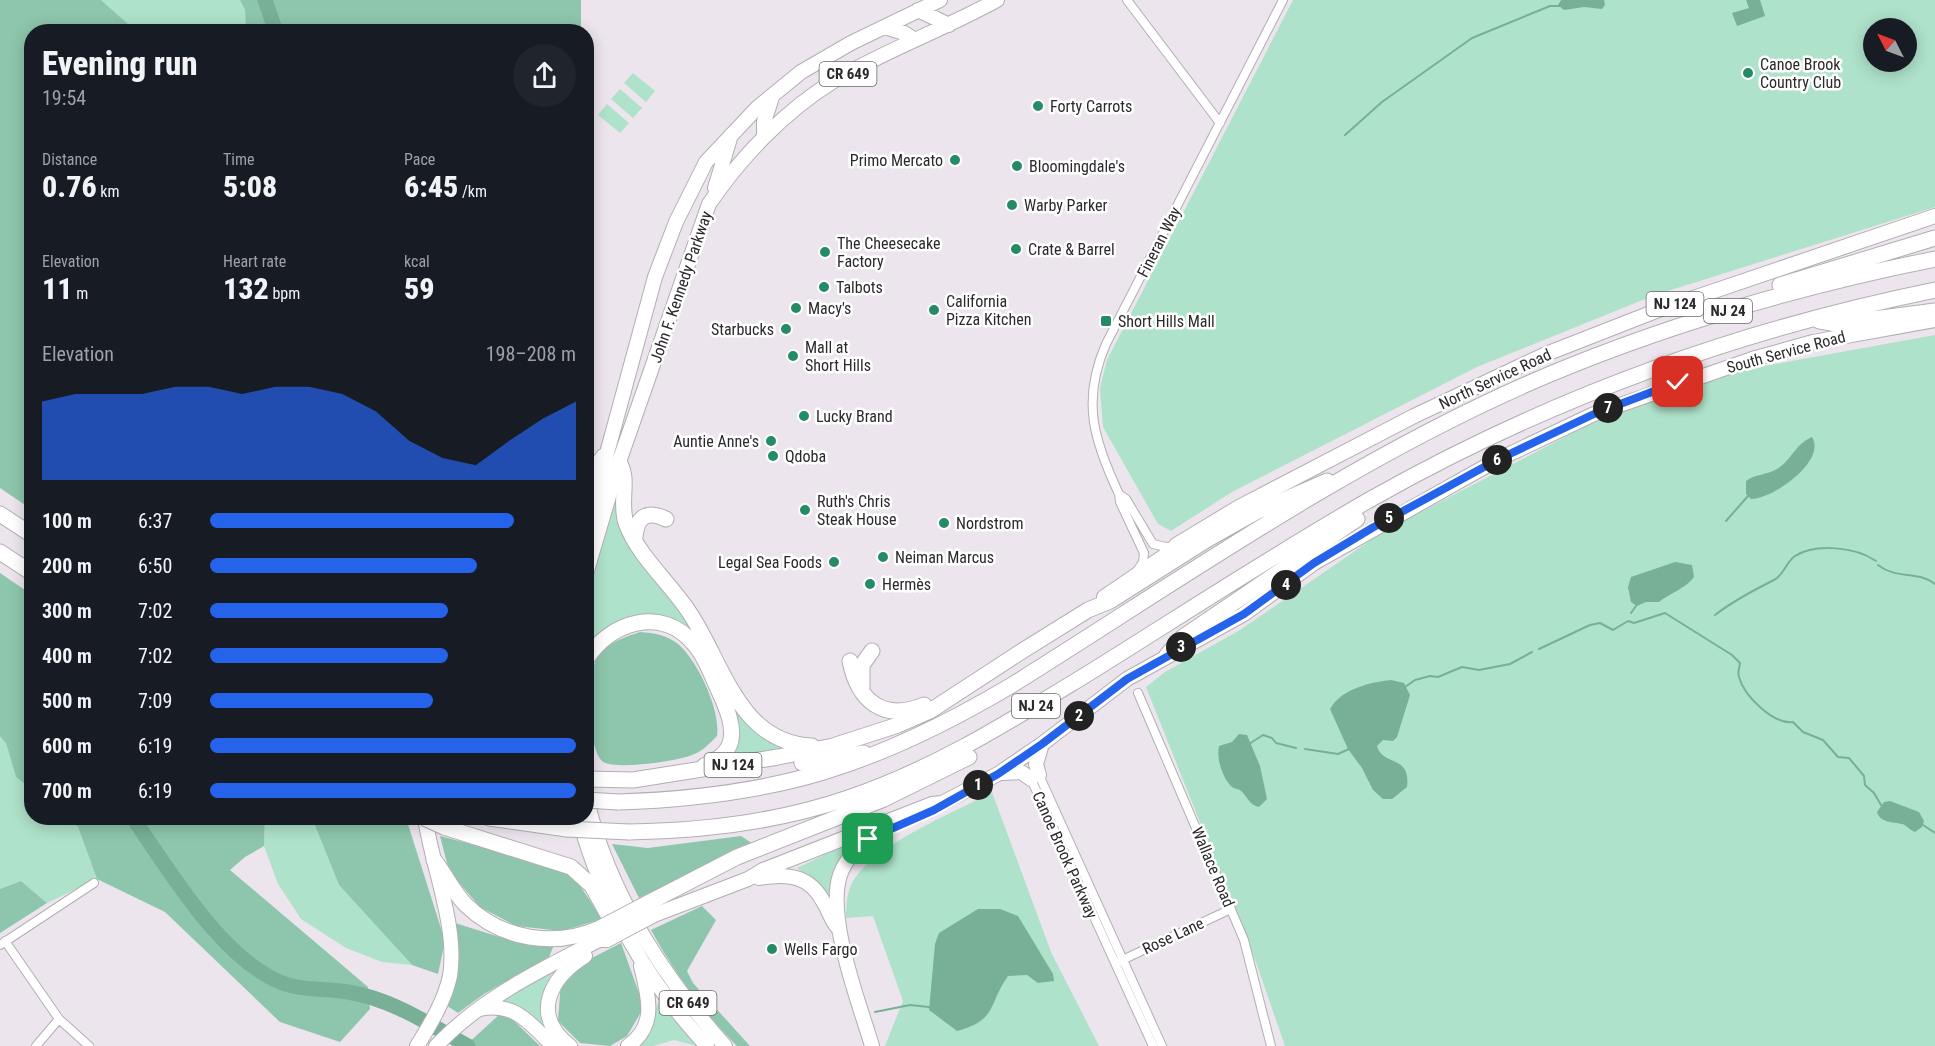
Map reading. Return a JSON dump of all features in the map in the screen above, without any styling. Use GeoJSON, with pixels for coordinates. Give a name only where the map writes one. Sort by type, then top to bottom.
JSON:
{"type":"FeatureCollection","features":[{"type":"Feature","properties":{"kind":"highway"},"geometry":{"type":"LineString","coordinates":[[1640,342],[1762,291],[1935,238]]}},
{"type":"Feature","properties":{"kind":"highway","name":"NJ 24"},"geometry":{"type":"LineString","coordinates":[[594,799],[618,802],[710,796],[767,788],[832,771],[891,749],[975,707],[1270,522],[1372,464],[1527,384],[1640,342],[1821,284],[1935,259]]}},
{"type":"Feature","properties":{"kind":"highway","name":"NJ 24"},"geometry":{"type":"LineString","coordinates":[[539,825],[629,832],[731,825],[802,811],[846,799],[890,783],[957,753],[1318,531],[1467,448],[1592,393],[1699,354],[1810,320],[1935,290]]}},
{"type":"Feature","properties":{"kind":"highway"},"geometry":{"type":"LineString","coordinates":[[1810,320],[1835,324],[1935,311]]}},
{"type":"Feature","properties":{"kind":"highway"},"geometry":{"type":"LineString","coordinates":[[619,462],[625,471],[623,510],[627,525],[644,554],[691,614],[730,691],[756,722],[789,742],[833,746]]}},
{"type":"Feature","properties":{"kind":"highway"},"geometry":{"type":"LineString","coordinates":[[1088,610],[1110,601],[1256,512],[1308,487],[1372,464]]}},
{"type":"Feature","properties":{"kind":"highway"},"geometry":{"type":"LineString","coordinates":[[1167,655],[1183,637],[1379,505],[1406,482]]}},
{"type":"Feature","properties":{"kind":"highway"},"geometry":{"type":"LineString","coordinates":[[1,514],[24,521]]}},
{"type":"Feature","properties":{"kind":"highway"},"geometry":{"type":"LineString","coordinates":[[1,514],[24,530]]}},
{"type":"Feature","properties":{"kind":"highway"},"geometry":{"type":"LineString","coordinates":[[634,537],[638,521],[645,515],[654,514],[666,519]]}},
{"type":"Feature","properties":{"kind":"highway"},"geometry":{"type":"LineString","coordinates":[[0,552],[24,568]]}},
{"type":"Feature","properties":{"kind":"highway","name":"NJ 124"},"geometry":{"type":"LineString","coordinates":[[594,779],[633,780],[694,771],[833,746],[898,725],[930,711],[962,688],[1088,610]]}},
{"type":"Feature","properties":{"kind":"highway"},"geometry":{"type":"LineString","coordinates":[[594,650],[605,636],[622,627],[642,622],[671,626],[694,643],[722,698],[731,737],[729,747],[721,757],[694,771]]}},
{"type":"Feature","properties":{"kind":"highway"},"geometry":{"type":"LineString","coordinates":[[869,700],[861,685],[860,675],[866,658],[872,651]]}},
{"type":"Feature","properties":{"kind":"highway"},"geometry":{"type":"LineString","coordinates":[[849,661],[853,680],[869,700],[885,710],[904,711],[962,688]]}},
{"type":"Feature","properties":{"kind":"highway"},"geometry":{"type":"LineString","coordinates":[[434,860],[466,905],[501,929],[523,936],[556,939],[603,934],[651,909],[736,856],[884,800],[926,780],[982,750],[1078,680]]}},
{"type":"Feature","properties":{"kind":"highway"},"geometry":{"type":"LineString","coordinates":[[633,780],[648,783],[741,774],[891,749]]}},
{"type":"Feature","properties":{"kind":"highway"},"geometry":{"type":"LineString","coordinates":[[440,825],[571,867],[592,886],[607,913],[618,916]]}},
{"type":"Feature","properties":{"kind":"main road","name":"John F. Kennedy Parkway"},"geometry":{"type":"LineString","coordinates":[[594,502],[655,277],[676,222],[706,162],[732,133],[773,95],[811,65],[940,0]]}},
{"type":"Feature","properties":{"kind":"main road","name":"John F. Kennedy Parkway"},"geometry":{"type":"LineString","coordinates":[[594,546],[619,462],[709,204],[723,184],[764,137],[794,110],[831,83],[997,0]]}},
{"type":"Feature","properties":{"kind":"main road"},"geometry":{"type":"LineString","coordinates":[[918,10],[948,25]]}},
{"type":"Feature","properties":{"kind":"main road"},"geometry":{"type":"LineString","coordinates":[[885,27],[904,33],[915,40]]}},
{"type":"Feature","properties":{"kind":"main road"},"geometry":{"type":"LineString","coordinates":[[764,137],[764,122],[773,95]]}},
{"type":"Feature","properties":{"kind":"main road"},"geometry":{"type":"LineString","coordinates":[[709,204],[725,163],[732,133]]}},
{"type":"Feature","properties":{"kind":"main road","name":"North Service Road"},"geometry":{"type":"LineString","coordinates":[[1088,610],[1133,576],[1173,550],[1176,545],[1239,507],[1413,416],[1546,354],[1661,309],[1935,216]]}},
{"type":"Feature","properties":{"kind":"main road"},"geometry":{"type":"LineString","coordinates":[[643,325],[661,315],[676,299]]}},
{"type":"Feature","properties":{"kind":"main road","name":"South Service Road"},"geometry":{"type":"LineString","coordinates":[[942,803],[998,774],[1042,744],[1127,679],[1244,614],[1314,563],[1372,528],[1497,460],[1594,414],[1752,359],[1832,338],[1935,320]]}},
{"type":"Feature","properties":{"kind":"main road"},"geometry":{"type":"LineString","coordinates":[[636,349],[650,341],[662,339]]}},
{"type":"Feature","properties":{"kind":"main road"},"geometry":{"type":"LineString","coordinates":[[594,469],[610,447]]}},
{"type":"Feature","properties":{"kind":"main road"},"geometry":{"type":"LineString","coordinates":[[998,774],[1012,770],[1035,777],[1042,744]]}},
{"type":"Feature","properties":{"kind":"main road"},"geometry":{"type":"LineString","coordinates":[[748,879],[762,870],[932,804],[942,803]]}},
{"type":"Feature","properties":{"kind":"main road"},"geometry":{"type":"LineString","coordinates":[[838,928],[838,883],[844,865],[854,852],[878,834],[934,810],[942,803]]}},
{"type":"Feature","properties":{"kind":"main road"},"geometry":{"type":"LineString","coordinates":[[420,1042],[439,1006],[448,982],[450,958],[449,938],[426,825]]}},
{"type":"Feature","properties":{"kind":"main road","name":"CR 649"},"geometry":{"type":"LineString","coordinates":[[581,825],[595,868],[639,956],[669,1000],[707,1046]]}},
{"type":"Feature","properties":{"kind":"main road","name":"CR 649"},"geometry":{"type":"LineString","coordinates":[[593,825],[641,933],[673,983],[725,1046]]}},
{"type":"Feature","properties":{"kind":"main road"},"geometry":{"type":"LineString","coordinates":[[651,909],[748,879],[784,875],[807,882],[816,890],[838,928],[872,1046]]}},
{"type":"Feature","properties":{"kind":"main road"},"geometry":{"type":"LineString","coordinates":[[436,1046],[463,1019],[533,974],[599,940],[603,934]]}},
{"type":"Feature","properties":{"kind":"main road"},"geometry":{"type":"LineString","coordinates":[[570,1046],[557,1032],[551,1019],[549,1002],[552,988],[568,967],[603,946],[603,934]]}},
{"type":"Feature","properties":{"kind":"main road"},"geometry":{"type":"LineString","coordinates":[[628,1046],[640,1035],[650,1011],[649,993],[639,956]]}},
{"type":"Feature","properties":{"kind":"main road"},"geometry":{"type":"LineString","coordinates":[[475,1011],[499,1007],[514,1010],[553,1046]]}},
{"type":"Feature","properties":{"kind":"street"},"geometry":{"type":"LineString","coordinates":[[1127,0],[1220,123]]}},
{"type":"Feature","properties":{"kind":"street","name":"Fineran Way"},"geometry":{"type":"LineString","coordinates":[[1133,576],[1143,562],[1144,553],[1120,502],[1119,494],[1097,441],[1092,407],[1095,373],[1106,344],[1283,0]]}},
{"type":"Feature","properties":{"kind":"street","name":"Fineran Way"},"geometry":{"type":"LineString","coordinates":[[1119,494],[1126,499],[1153,544],[1166,547],[1176,545]]}},
{"type":"Feature","properties":{"kind":"street","name":"Wallace Road"},"geometry":{"type":"LineString","coordinates":[[1138,693],[1250,958],[1271,1046]]}},
{"type":"Feature","properties":{"kind":"street","name":"Canoe Brook Parkway"},"geometry":{"type":"LineString","coordinates":[[1035,777],[1119,961],[1162,1046]]}},
{"type":"Feature","properties":{"kind":"street"},"geometry":{"type":"LineString","coordinates":[[89,1046],[59,1019],[3,943],[94,883]]}},
{"type":"Feature","properties":{"kind":"street","name":"Rose Lane"},"geometry":{"type":"LineString","coordinates":[[1119,961],[1231,909]]}},
{"type":"Feature","properties":{"kind":"street","name":"Canoe Brook Parkway"},"geometry":{"type":"LineString","coordinates":[[1119,961],[1153,1046]]}},
{"type":"Feature","properties":{"kind":"street"},"geometry":{"type":"LineString","coordinates":[[36,1046],[59,1019]]}},
{"type":"Feature","properties":{"kind":"shaded area"},"geometry":{"type":"Polygon","coordinates":[[[0,0],[101,0],[128,24],[24,24],[24,504],[0,488],[0,0]]]}},
{"type":"Feature","properties":{"kind":"shaded area"},"geometry":{"type":"Polygon","coordinates":[[[101,0],[240,0],[245,10],[246,24],[128,24],[101,0]]]}},
{"type":"Feature","properties":{"kind":"shaded area"},"geometry":{"type":"Polygon","coordinates":[[[240,0],[581,0],[581,24],[246,24],[245,10],[240,0]]]}},
{"type":"Feature","properties":{"kind":"shaded area"},"geometry":{"type":"Polygon","coordinates":[[[1293,0],[1935,0],[1935,207],[1655,295],[1477,367],[1232,492],[1171,531],[1158,524],[1103,427],[1100,388],[1107,360],[1293,0]]]}},
{"type":"Feature","properties":{"kind":"shaded area"},"geometry":{"type":"Polygon","coordinates":[[[1561,0],[1604,0],[1605,5],[1602,9],[1584,7],[1564,10],[1558,5],[1561,0]]]}},
{"type":"Feature","properties":{"kind":"shaded area"},"geometry":{"type":"Polygon","coordinates":[[[1746,0],[1760,0],[1765,16],[1737,26],[1732,13],[1749,8],[1746,0]]]}},
{"type":"Feature","properties":{"kind":"shaded area"},"geometry":{"type":"Polygon","coordinates":[[[633,73],[655,91],[646,102],[624,83],[633,73]]]}},
{"type":"Feature","properties":{"kind":"shaded area"},"geometry":{"type":"Polygon","coordinates":[[[620,89],[642,108],[633,118],[611,99],[620,89]]]}},
{"type":"Feature","properties":{"kind":"shaded area"},"geometry":{"type":"Polygon","coordinates":[[[607,104],[629,123],[620,133],[598,115],[607,104]]]}},
{"type":"Feature","properties":{"kind":"shaded area"},"geometry":{"type":"Polygon","coordinates":[[[1935,335],[1935,1046],[1285,1046],[1257,965],[1146,687],[1165,672],[1240,630],[1384,531],[1586,426],[1679,389],[1753,368],[1935,335]]]}},
{"type":"Feature","properties":{"kind":"shaded area"},"geometry":{"type":"Polygon","coordinates":[[[1812,437],[1815,447],[1812,457],[1795,477],[1784,486],[1761,497],[1751,499],[1746,494],[1746,481],[1777,469],[1801,444],[1812,437]]]}},
{"type":"Feature","properties":{"kind":"shaded area"},"geometry":{"type":"Polygon","coordinates":[[[618,485],[618,499],[696,634],[659,618],[594,646],[594,572],[618,485]]]}},
{"type":"Feature","properties":{"kind":"shaded area"},"geometry":{"type":"Polygon","coordinates":[[[1675,562],[1692,565],[1694,577],[1682,588],[1659,602],[1646,602],[1637,606],[1631,602],[1628,587],[1631,577],[1675,562]]]}},
{"type":"Feature","properties":{"kind":"shaded area"},"geometry":{"type":"Polygon","coordinates":[[[0,573],[24,589],[24,783],[16,777],[6,743],[0,736],[0,573]]]}},
{"type":"Feature","properties":{"kind":"shaded area"},"geometry":{"type":"Polygon","coordinates":[[[640,632],[669,638],[686,652],[693,662],[712,700],[717,726],[717,736],[699,752],[660,762],[631,765],[608,764],[602,761],[597,753],[594,744],[594,665],[605,648],[640,632]]]}},
{"type":"Feature","properties":{"kind":"shaded area"},"geometry":{"type":"Polygon","coordinates":[[[1391,680],[1404,683],[1410,695],[1397,737],[1393,741],[1383,740],[1377,746],[1385,757],[1401,765],[1405,770],[1407,787],[1392,799],[1383,799],[1373,790],[1362,768],[1348,749],[1330,709],[1341,696],[1357,688],[1391,680]]]}},
{"type":"Feature","properties":{"kind":"shaded area"},"geometry":{"type":"Polygon","coordinates":[[[731,704],[782,749],[720,763],[731,704]]]}},
{"type":"Feature","properties":{"kind":"shaded area"},"geometry":{"type":"Polygon","coordinates":[[[1239,734],[1247,735],[1260,766],[1267,799],[1259,807],[1251,803],[1240,790],[1232,787],[1221,768],[1218,757],[1219,746],[1232,742],[1239,734]]]}},
{"type":"Feature","properties":{"kind":"shaded area"},"geometry":{"type":"Polygon","coordinates":[[[0,736],[6,742],[16,777],[24,783],[24,825],[75,825],[97,879],[47,903],[21,881],[0,889],[0,736]]]}},
{"type":"Feature","properties":{"kind":"shaded area"},"geometry":{"type":"Polygon","coordinates":[[[992,792],[1051,952],[1099,1046],[885,1046],[903,1001],[873,916],[846,918],[850,887],[867,865],[899,840],[992,792]]]}},
{"type":"Feature","properties":{"kind":"shaded area"},"geometry":{"type":"Polygon","coordinates":[[[1890,801],[1919,812],[1924,821],[1922,827],[1915,832],[1904,825],[1881,818],[1877,812],[1884,802],[1890,801]]]}},
{"type":"Feature","properties":{"kind":"shaded area"},"geometry":{"type":"Polygon","coordinates":[[[75,825],[265,825],[264,846],[245,857],[230,870],[368,987],[370,1009],[340,1042],[280,1022],[165,912],[97,879],[75,825]]]}},
{"type":"Feature","properties":{"kind":"shaded area"},"geometry":{"type":"Polygon","coordinates":[[[265,825],[315,825],[339,885],[412,965],[382,962],[346,948],[301,919],[278,884],[264,846],[265,825]]]}},
{"type":"Feature","properties":{"kind":"shaded area"},"geometry":{"type":"Polygon","coordinates":[[[315,825],[408,825],[445,941],[438,974],[412,965],[339,885],[315,825]]]}},
{"type":"Feature","properties":{"kind":"shaded area"},"geometry":{"type":"Polygon","coordinates":[[[868,834],[858,841],[832,904],[818,884],[797,868],[868,834]]]}},
{"type":"Feature","properties":{"kind":"shaded area"},"geometry":{"type":"Polygon","coordinates":[[[440,836],[551,865],[573,875],[602,919],[562,931],[516,926],[480,907],[449,871],[440,836]]]}},
{"type":"Feature","properties":{"kind":"shaded area"},"geometry":{"type":"Polygon","coordinates":[[[741,836],[753,844],[639,898],[612,844],[648,848],[741,836]]]}},
{"type":"Feature","properties":{"kind":"shaded area"},"geometry":{"type":"Polygon","coordinates":[[[21,881],[47,903],[0,933],[0,889],[21,881]]]}},
{"type":"Feature","properties":{"kind":"shaded area"},"geometry":{"type":"Polygon","coordinates":[[[702,906],[716,920],[687,971],[693,983],[750,1046],[737,1046],[712,1019],[679,976],[651,930],[702,906]]]}},
{"type":"Feature","properties":{"kind":"shaded area"},"geometry":{"type":"Polygon","coordinates":[[[978,909],[1000,909],[1018,916],[1053,974],[1054,981],[1038,983],[1027,975],[1008,976],[986,1016],[970,1027],[957,1031],[929,1010],[935,944],[939,933],[978,909]]]}},
{"type":"Feature","properties":{"kind":"shaded area"},"geometry":{"type":"Polygon","coordinates":[[[455,923],[512,941],[554,945],[549,957],[484,994],[458,1013],[446,1005],[458,968],[455,923]]]}},
{"type":"Feature","properties":{"kind":"shaded area"},"geometry":{"type":"Polygon","coordinates":[[[621,943],[644,1007],[627,1036],[610,1046],[580,1043],[558,1021],[561,981],[590,959],[621,943]]]}},
{"type":"Feature","properties":{"kind":"shaded area"},"geometry":{"type":"Polygon","coordinates":[[[557,966],[545,987],[543,1004],[547,1022],[557,1043],[524,1009],[502,1000],[557,966]]]}},
{"type":"Feature","properties":{"kind":"shaded area"},"geometry":{"type":"Polygon","coordinates":[[[658,1002],[697,1046],[674,1040],[653,1046],[635,1046],[650,1031],[658,1002]]]}},
{"type":"Feature","properties":{"kind":"shaded area"},"geometry":{"type":"Polygon","coordinates":[[[500,1014],[512,1019],[540,1046],[465,1046],[500,1014]]]}},
{"type":"Feature","properties":{"kind":"waterway"},"geometry":{"type":"LineString","coordinates":[[265,0],[273,24]]}},
{"type":"Feature","properties":{"kind":"waterway"},"geometry":{"type":"LineString","coordinates":[[1345,135],[1382,102],[1472,38],[1550,6],[1561,6]]}},
{"type":"Feature","properties":{"kind":"waterway"},"geometry":{"type":"LineString","coordinates":[[1726,521],[1748,496]]}},
{"type":"Feature","properties":{"kind":"waterway"},"geometry":{"type":"LineString","coordinates":[[1715,615],[1777,578],[1795,556],[1804,552],[1836,548],[1858,552],[1876,561]]}},
{"type":"Feature","properties":{"kind":"waterway"},"geometry":{"type":"LineString","coordinates":[[1878,565],[1885,570],[1921,577],[1935,584]]}},
{"type":"Feature","properties":{"kind":"waterway"},"geometry":{"type":"LineString","coordinates":[[1631,613],[1638,603]]}},
{"type":"Feature","properties":{"kind":"waterway"},"geometry":{"type":"LineString","coordinates":[[1539,649],[1590,625],[1600,623],[1613,630],[1628,621],[1634,623],[1665,613],[1732,655],[1740,663],[1738,675],[1742,685],[1761,708],[1777,719],[1793,722],[1803,732],[1823,740],[1838,757],[1849,758],[1864,776],[1865,785],[1874,793],[1881,805]]}},
{"type":"Feature","properties":{"kind":"waterway"},"geometry":{"type":"LineString","coordinates":[[1405,687],[1415,680],[1430,676],[1438,677],[1462,667],[1479,670],[1510,664],[1532,652]]}},
{"type":"Feature","properties":{"kind":"waterway"},"geometry":{"type":"LineString","coordinates":[[1249,744],[1263,735],[1272,738],[1276,743],[1296,748]]}},
{"type":"Feature","properties":{"kind":"waterway"},"geometry":{"type":"LineString","coordinates":[[1305,749],[1338,754],[1349,749]]}},
{"type":"Feature","properties":{"kind":"waterway"},"geometry":{"type":"LineString","coordinates":[[1920,823],[1935,833]]}},
{"type":"Feature","properties":{"kind":"waterway"},"geometry":{"type":"LineString","coordinates":[[138,825],[181,888],[219,936],[262,973],[293,986],[348,992],[380,1000],[410,1013],[468,1046]]}},
{"type":"Feature","properties":{"kind":"waterway"},"geometry":{"type":"LineString","coordinates":[[875,1012],[910,1005],[929,1007]]}},
{"type":"Feature","properties":{"kind":"place","name":"Canoe Brook Country Club"},"geometry":{"type":"Point","coordinates":[1748,73]}},
{"type":"Feature","properties":{"kind":"place","name":"Forty Carrots"},"geometry":{"type":"Point","coordinates":[1038,106]}},
{"type":"Feature","properties":{"kind":"place","name":"Primo Mercato"},"geometry":{"type":"Point","coordinates":[955,160]}},
{"type":"Feature","properties":{"kind":"place","name":"Bloomingdale's"},"geometry":{"type":"Point","coordinates":[1017,166]}},
{"type":"Feature","properties":{"kind":"place","name":"Warby Parker"},"geometry":{"type":"Point","coordinates":[1012,205]}},
{"type":"Feature","properties":{"kind":"place","name":"Crate & Barrel"},"geometry":{"type":"Point","coordinates":[1016,249]}},
{"type":"Feature","properties":{"kind":"place","name":"The Cheesecake Factory"},"geometry":{"type":"Point","coordinates":[825,252]}},
{"type":"Feature","properties":{"kind":"place","name":"Talbots"},"geometry":{"type":"Point","coordinates":[824,287]}},
{"type":"Feature","properties":{"kind":"place","name":"Macy's"},"geometry":{"type":"Point","coordinates":[796,308]}},
{"type":"Feature","properties":{"kind":"place","name":"California Pizza Kitchen"},"geometry":{"type":"Point","coordinates":[934,310]}},
{"type":"Feature","properties":{"kind":"place","name":"Short Hills Mall"},"geometry":{"type":"Point","coordinates":[1106,321]}},
{"type":"Feature","properties":{"kind":"place","name":"Starbucks"},"geometry":{"type":"Point","coordinates":[786,329]}},
{"type":"Feature","properties":{"kind":"place","name":"Mall at Short Hills"},"geometry":{"type":"Point","coordinates":[793,356]}},
{"type":"Feature","properties":{"kind":"place","name":"Lucky Brand"},"geometry":{"type":"Point","coordinates":[804,416]}},
{"type":"Feature","properties":{"kind":"place","name":"Auntie Anne's"},"geometry":{"type":"Point","coordinates":[771,441]}},
{"type":"Feature","properties":{"kind":"place","name":"Qdoba"},"geometry":{"type":"Point","coordinates":[773,456]}},
{"type":"Feature","properties":{"kind":"place","name":"Ruth's Chris Steak House"},"geometry":{"type":"Point","coordinates":[805,510]}},
{"type":"Feature","properties":{"kind":"place","name":"Nordstrom"},"geometry":{"type":"Point","coordinates":[944,523]}},
{"type":"Feature","properties":{"kind":"place","name":"Neiman Marcus"},"geometry":{"type":"Point","coordinates":[883,557]}},
{"type":"Feature","properties":{"kind":"place","name":"Legal Sea Foods"},"geometry":{"type":"Point","coordinates":[834,562]}},
{"type":"Feature","properties":{"kind":"place","name":"Hermès"},"geometry":{"type":"Point","coordinates":[870,584]}},
{"type":"Feature","properties":{"kind":"place","name":"Wells Fargo"},"geometry":{"type":"Point","coordinates":[772,949]}},
{"type":"Feature","properties":{"kind":"route"},"geometry":{"type":"LineString","coordinates":[[868,839],[934,810],[942,803],[998,774],[1042,744],[1127,679],[1244,614],[1314,563],[1372,528],[1497,460],[1594,414],[1678,382]]}}]}
